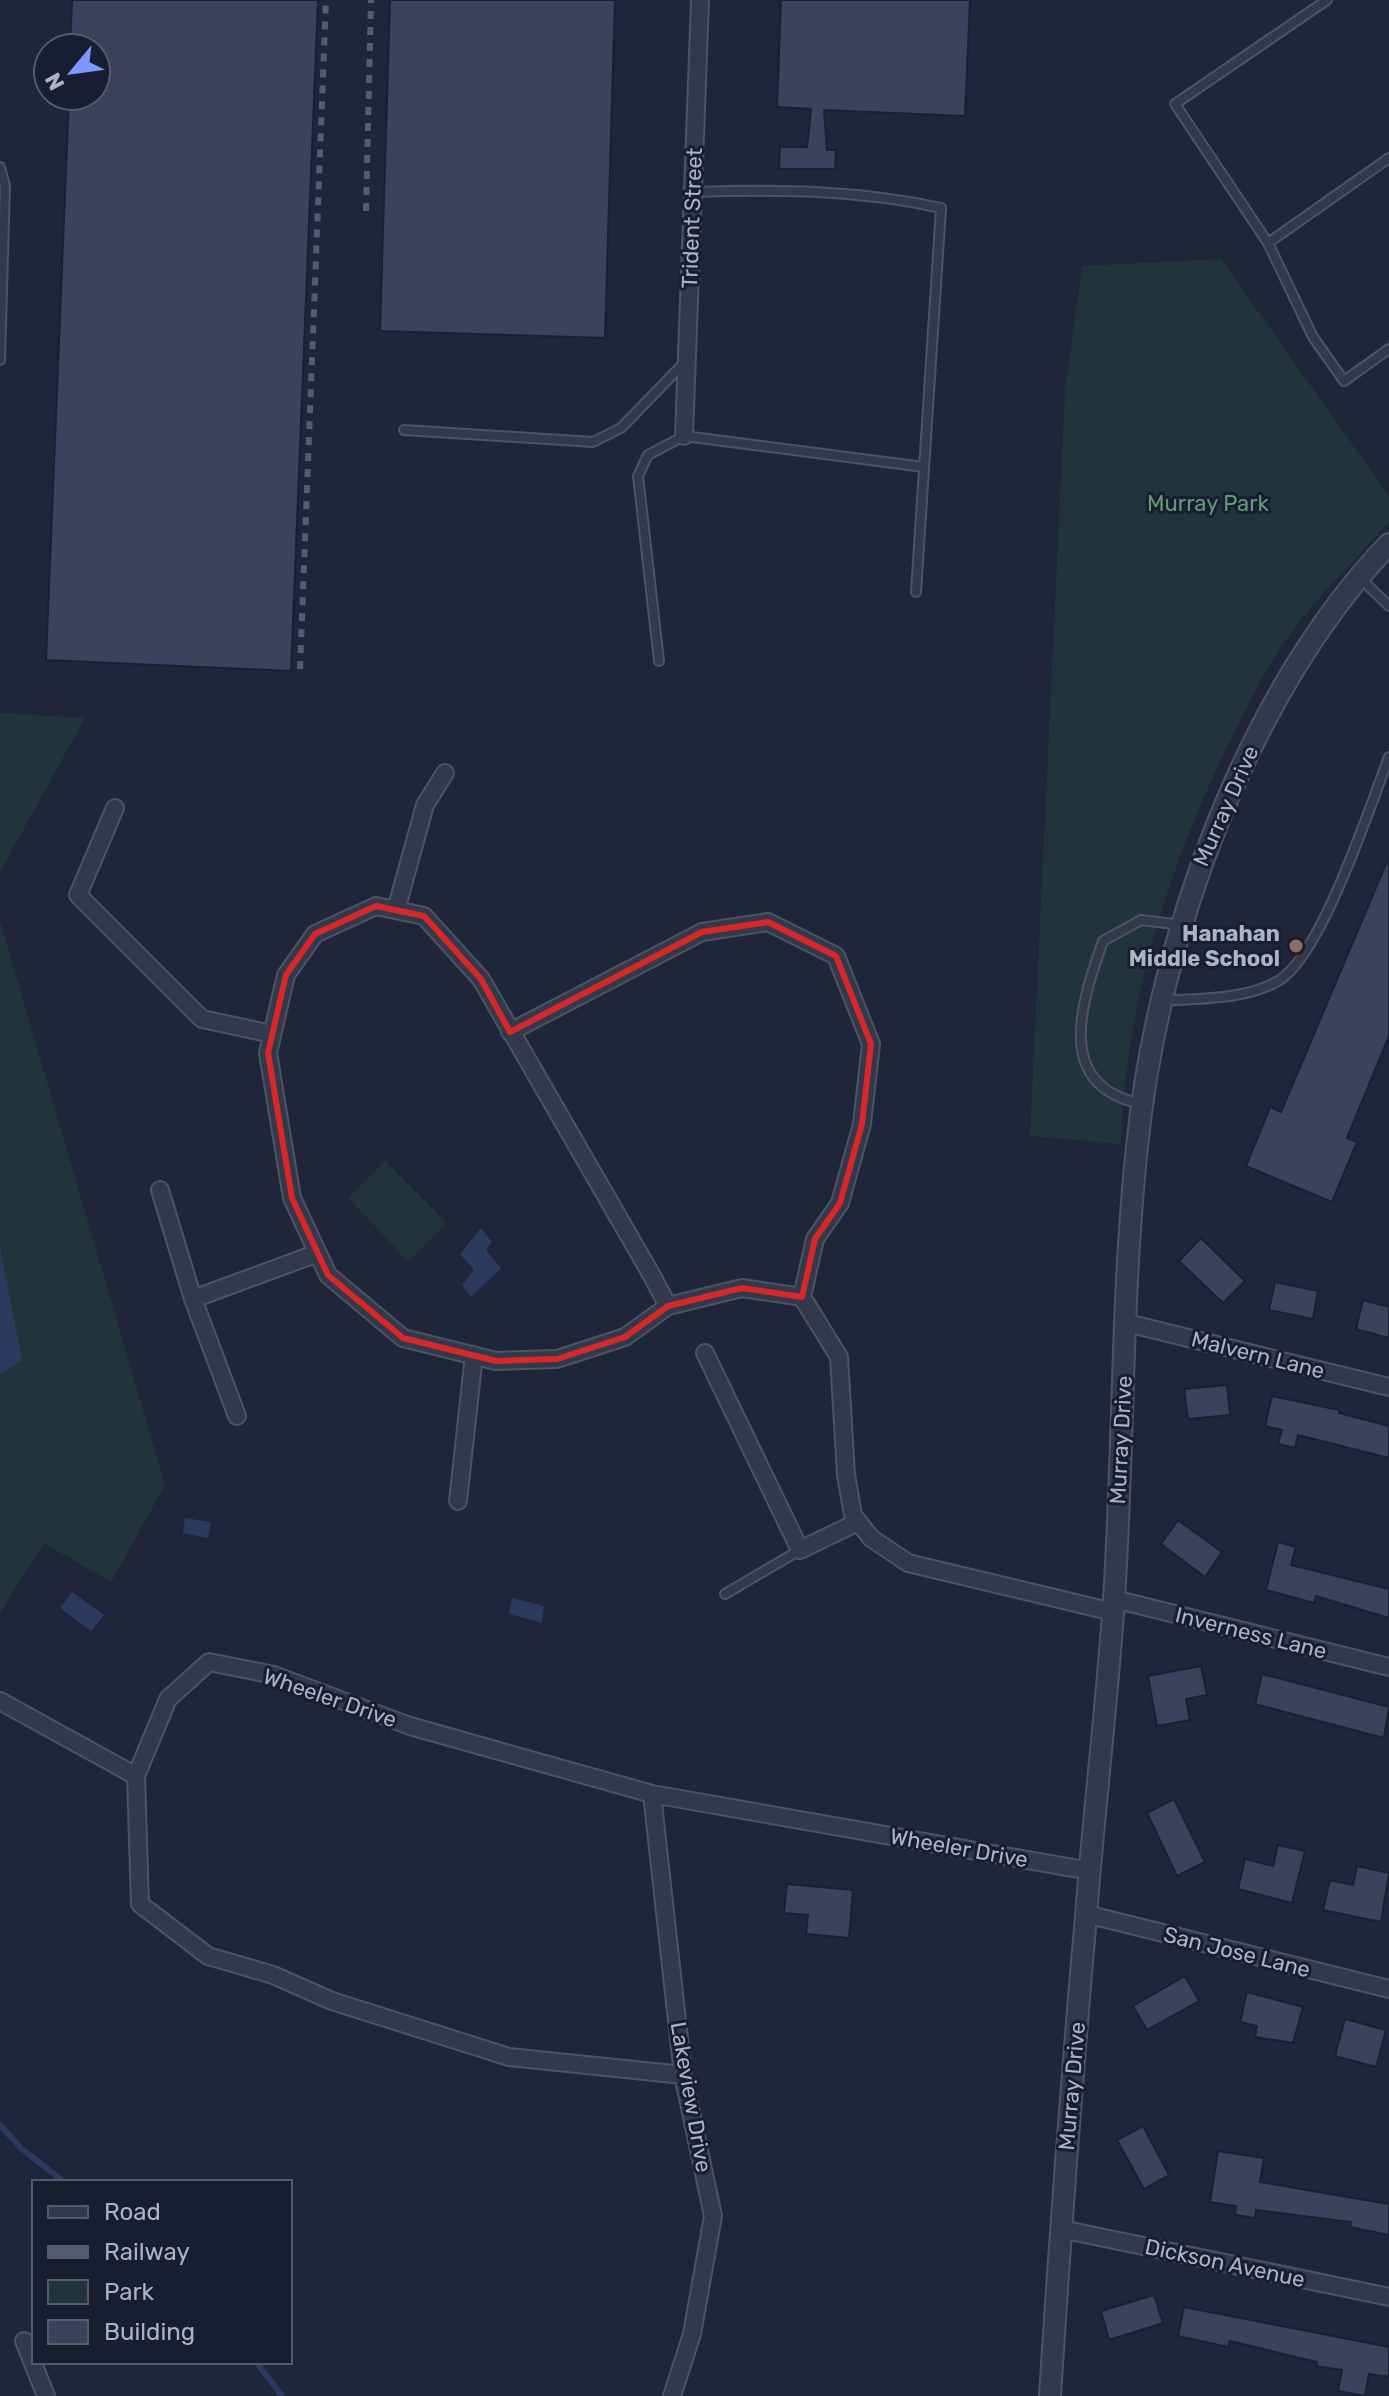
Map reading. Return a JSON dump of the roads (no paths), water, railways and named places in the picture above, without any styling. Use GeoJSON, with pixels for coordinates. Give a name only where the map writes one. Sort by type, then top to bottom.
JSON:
{"type":"FeatureCollection","features":[{"type":"Feature","properties":{"kind":"street","name":"Trident Street"},"geometry":{"type":"LineString","coordinates":[[684,436],[700,0]]}},
{"type":"Feature","properties":{"kind":"street","name":"Murray Drive"},"geometry":{"type":"LineString","coordinates":[[1050,2396],[1086,1914],[1113,1606],[1142,1104],[1163,1001],[1196,872],[1267,715],[1359,577],[1389,544]]}},
{"type":"Feature","properties":{"kind":"street"},"geometry":{"type":"LineString","coordinates":[[396,910],[425,805],[445,773]]}},
{"type":"Feature","properties":{"kind":"street"},"geometry":{"type":"LineString","coordinates":[[115,808],[78,895],[202,1019],[272,1034]]}},
{"type":"Feature","properties":{"kind":"street"},"geometry":{"type":"LineString","coordinates":[[668,1306],[481,979],[424,916],[376,906],[315,934],[286,975],[268,1053],[292,1198],[328,1275],[403,1338],[496,1361],[557,1359],[625,1337],[668,1306],[742,1288],[802,1297]]}},
{"type":"Feature","properties":{"kind":"street"},"geometry":{"type":"LineString","coordinates":[[510,1032],[702,932],[768,922],[836,956],[871,1044],[862,1124],[840,1203],[815,1239],[802,1297],[839,1357],[846,1475],[853,1515],[858,1522],[800,1550],[705,1353]]}},
{"type":"Feature","properties":{"kind":"street"},"geometry":{"type":"LineString","coordinates":[[160,1190],[193,1299],[237,1416]]}},
{"type":"Feature","properties":{"kind":"street"},"geometry":{"type":"LineString","coordinates":[[193,1299],[318,1253]]}},
{"type":"Feature","properties":{"kind":"street","name":"Malvern Lane"},"geometry":{"type":"LineString","coordinates":[[1127,1323],[1389,1387]]}},
{"type":"Feature","properties":{"kind":"street"},"geometry":{"type":"LineString","coordinates":[[458,1501],[474,1355]]}},
{"type":"Feature","properties":{"kind":"street","name":"Inverness Lane"},"geometry":{"type":"LineString","coordinates":[[858,1522],[871,1538],[908,1563],[1389,1667]]}},
{"type":"Feature","properties":{"kind":"street","name":"Wheeler Drive"},"geometry":{"type":"LineString","coordinates":[[683,2075],[509,2057],[332,2001],[273,1975],[208,1956],[140,1904],[136,1776],[168,1699],[209,1662],[274,1675],[410,1726],[652,1794],[1090,1871]]}},
{"type":"Feature","properties":{"kind":"street"},"geometry":{"type":"LineString","coordinates":[[0,1701],[136,1776]]}},
{"type":"Feature","properties":{"kind":"street","name":"Lakeview Drive"},"geometry":{"type":"LineString","coordinates":[[652,1794],[683,2075],[713,2216],[692,2334],[672,2396]]}},
{"type":"Feature","properties":{"kind":"street","name":"San Jose Lane"},"geometry":{"type":"LineString","coordinates":[[1086,1914],[1389,1989]]}},
{"type":"Feature","properties":{"kind":"street","name":"Dickson Avenue"},"geometry":{"type":"LineString","coordinates":[[1061,2229],[1389,2297]]}},
{"type":"Feature","properties":{"kind":"street"},"geometry":{"type":"LineString","coordinates":[[24,2341],[32,2361]]}},
{"type":"Feature","properties":{"kind":"street"},"geometry":{"type":"LineString","coordinates":[[33,2364],[46,2396]]}},
{"type":"Feature","properties":{"kind":"lane"},"geometry":{"type":"LineString","coordinates":[[1327,0],[1175,104],[1268,243],[1313,337],[1344,381],[1389,349]]}},
{"type":"Feature","properties":{"kind":"lane"},"geometry":{"type":"LineString","coordinates":[[1268,243],[1389,158]]}},
{"type":"Feature","properties":{"kind":"lane"},"geometry":{"type":"LineString","coordinates":[[0,167],[5,186],[0,360]]}},
{"type":"Feature","properties":{"kind":"lane"},"geometry":{"type":"LineString","coordinates":[[693,192],[769,189],[875,196],[941,208],[916,592]]}},
{"type":"Feature","properties":{"kind":"lane"},"geometry":{"type":"LineString","coordinates":[[404,430],[593,442],[621,428],[686,361]]}},
{"type":"Feature","properties":{"kind":"lane"},"geometry":{"type":"LineString","coordinates":[[659,661],[638,476],[648,455],[684,436],[924,467]]}},
{"type":"Feature","properties":{"kind":"lane"},"geometry":{"type":"LineString","coordinates":[[1359,577],[1389,606]]}},
{"type":"Feature","properties":{"kind":"lane"},"geometry":{"type":"LineString","coordinates":[[1163,1001],[1233,996],[1280,981],[1306,954],[1355,847],[1389,757]]}},
{"type":"Feature","properties":{"kind":"lane"},"geometry":{"type":"LineString","coordinates":[[1142,1104],[1123,1100],[1110,1090],[1092,1074],[1082,1057],[1079,1036],[1085,993],[1103,941],[1141,920],[1183,925]]}},
{"type":"Feature","properties":{"kind":"lane"},"geometry":{"type":"LineString","coordinates":[[725,1594],[800,1550]]}},
{"type":"Feature","properties":{"kind":"water"},"geometry":{"type":"Polygon","coordinates":[[[481,1228],[492,1242],[486,1250],[501,1268],[471,1297],[462,1285],[474,1270],[460,1254],[481,1228]]]}},
{"type":"Feature","properties":{"kind":"water"},"geometry":{"type":"Polygon","coordinates":[[[0,1247],[22,1360],[0,1374],[0,1247]]]}},
{"type":"Feature","properties":{"kind":"water"},"geometry":{"type":"Polygon","coordinates":[[[185,1518],[211,1522],[208,1538],[183,1533],[185,1518]]]}},
{"type":"Feature","properties":{"kind":"water"},"geometry":{"type":"Polygon","coordinates":[[[72,1592],[104,1615],[91,1631],[60,1608],[72,1592]]]}},
{"type":"Feature","properties":{"kind":"water"},"geometry":{"type":"Polygon","coordinates":[[[512,1598],[544,1606],[542,1623],[509,1614],[512,1598]]]}},
{"type":"Feature","properties":{"kind":"waterway"},"geometry":{"type":"LineString","coordinates":[[0,2125],[21,2148],[61,2180]]}},
{"type":"Feature","properties":{"kind":"waterway"},"geometry":{"type":"LineString","coordinates":[[258,2364],[282,2396]]}},
{"type":"Feature","properties":{"kind":"railway"},"geometry":{"type":"LineString","coordinates":[[300,669],[326,0]]}},
{"type":"Feature","properties":{"kind":"railway"},"geometry":{"type":"LineString","coordinates":[[366,211],[371,0]]}},
{"type":"Feature","properties":{"kind":"place","name":"Hanahan Middle School"},"geometry":{"type":"Point","coordinates":[1296,946]}},
{"type":"Feature","properties":{"kind":"park label","name":"Murray Park"},"geometry":{"type":"Point","coordinates":[1208,503]}}]}
